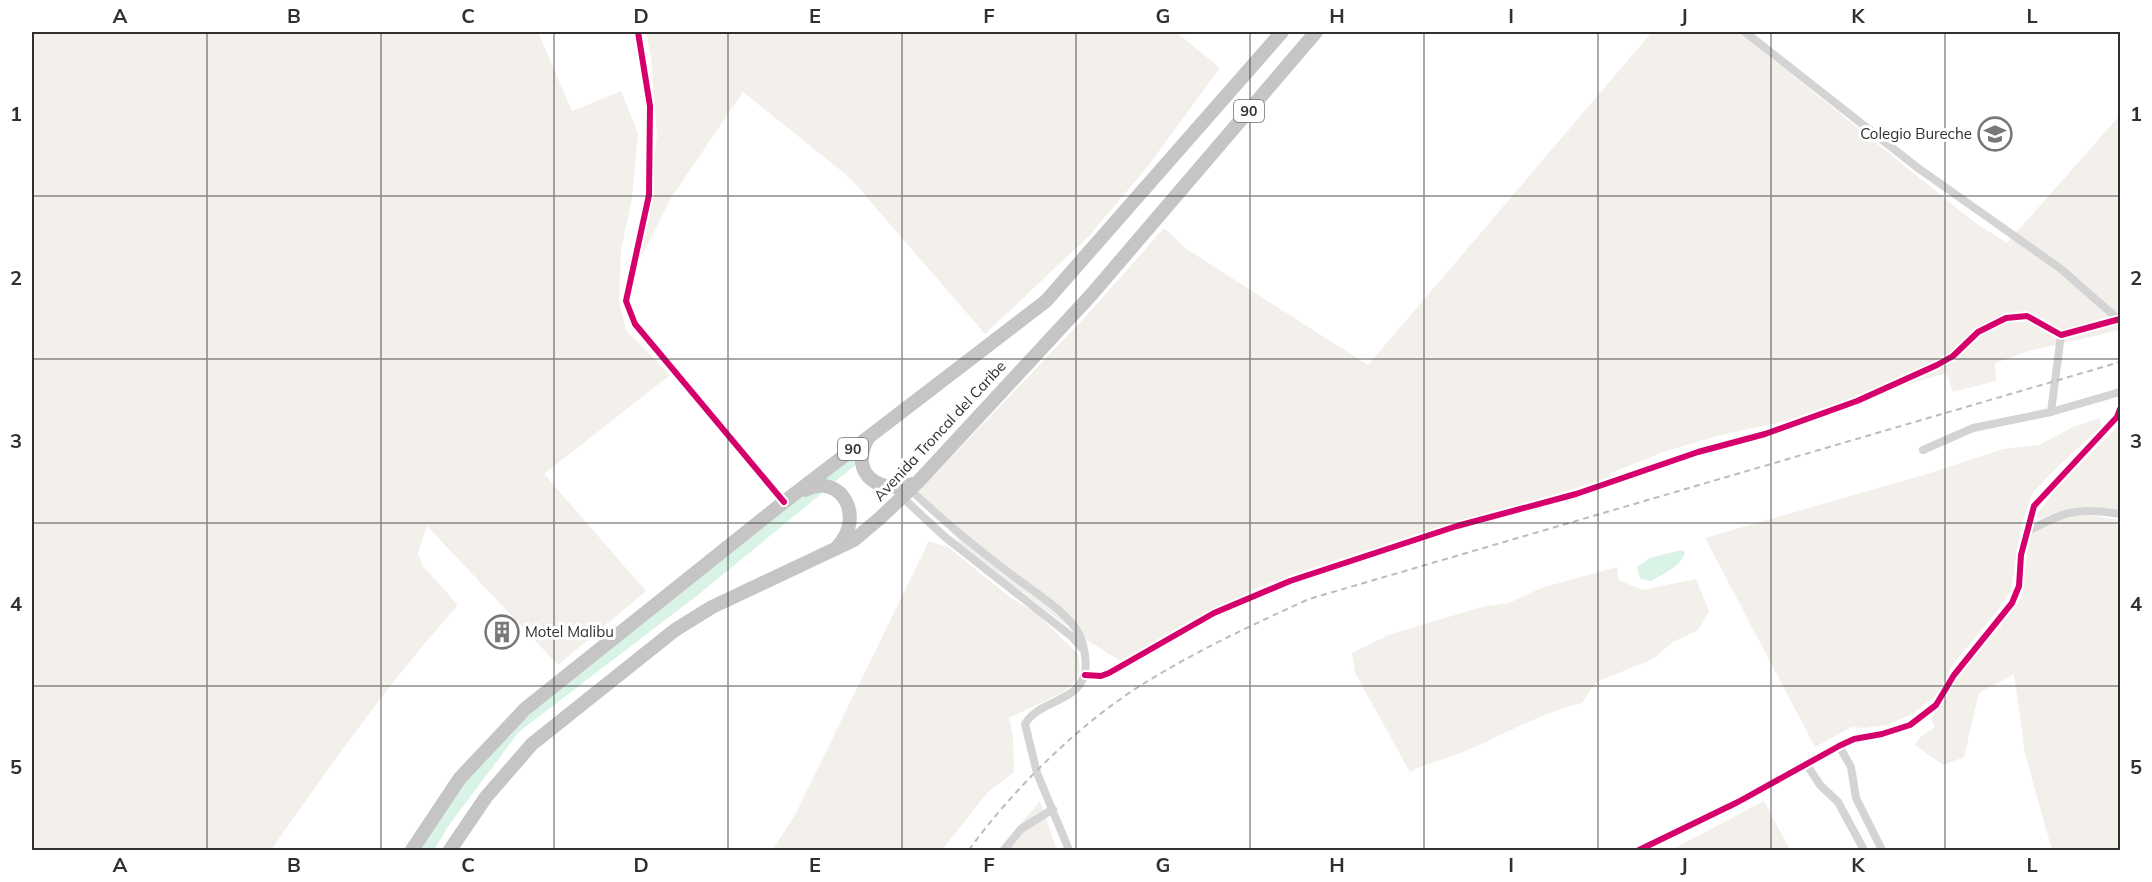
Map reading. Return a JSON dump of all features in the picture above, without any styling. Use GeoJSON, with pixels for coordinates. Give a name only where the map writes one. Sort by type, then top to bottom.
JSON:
{"type":"FeatureCollection","features":[{"type":"Feature","properties":{"kind":"highway","name":"Avenida Troncal del Caribe"},"geometry":{"type":"LineString","coordinates":[[412,850],[460,778],[525,709],[784,502],[1046,301],[1282,32]]}},
{"type":"Feature","properties":{"kind":"highway","name":"Avenida Troncal del Caribe"},"geometry":{"type":"LineString","coordinates":[[450,850],[486,797],[532,744],[675,630],[712,607],[854,540],[910,490],[1092,294],[1316,32]]}},
{"type":"Feature","properties":{"kind":"highway"},"geometry":{"type":"LineString","coordinates":[[868,438],[864,446],[862,463],[870,478],[884,488],[910,490]]}},
{"type":"Feature","properties":{"kind":"highway"},"geometry":{"type":"LineString","coordinates":[[784,502],[813,486],[827,486],[840,493],[848,504],[852,517],[849,531],[833,551]]}},
{"type":"Feature","properties":{"kind":"street"},"geometry":{"type":"LineString","coordinates":[[639,32],[650,106],[649,195],[626,301],[635,324],[784,502]]}},
{"type":"Feature","properties":{"kind":"street"},"geometry":{"type":"LineString","coordinates":[[1745,32],[1918,168],[2061,269],[2120,319]]}},
{"type":"Feature","properties":{"kind":"street"},"geometry":{"type":"LineString","coordinates":[[1085,675],[1101,676],[1109,673],[1214,613],[1290,581],[1457,526],[1576,494],[1698,452],[1765,434],[1857,401],[1937,365],[1953,356],[1978,332],[2006,318],[2026,316],[2061,335],[2120,319]]}},
{"type":"Feature","properties":{"kind":"street"},"geometry":{"type":"LineString","coordinates":[[2051,412],[2061,335]]}},
{"type":"Feature","properties":{"kind":"street"},"geometry":{"type":"LineString","coordinates":[[1923,450],[1973,428],[2051,412],[2121,392]]}},
{"type":"Feature","properties":{"kind":"street"},"geometry":{"type":"LineString","coordinates":[[1639,850],[1854,739],[1882,734],[1910,725],[1936,705],[1959,667],[2012,603],[2019,586],[2026,532],[2034,506],[2117,417],[2121,409]]}},
{"type":"Feature","properties":{"kind":"street"},"geometry":{"type":"LineString","coordinates":[[910,490],[945,537],[1082,648],[1085,655],[1085,675],[1078,687],[1034,712],[1025,724],[1037,773],[1069,850]]}},
{"type":"Feature","properties":{"kind":"street"},"geometry":{"type":"LineString","coordinates":[[2026,532],[2059,514],[2089,509],[2121,514]]}},
{"type":"Feature","properties":{"kind":"street"},"geometry":{"type":"LineString","coordinates":[[1839,746],[1851,767],[1856,798],[1882,850]]}},
{"type":"Feature","properties":{"kind":"street"},"geometry":{"type":"LineString","coordinates":[[1807,765],[1820,784],[1838,802],[1864,850]]}},
{"type":"Feature","properties":{"kind":"street"},"geometry":{"type":"LineString","coordinates":[[1004,850],[1021,829],[1053,809]]}},
{"type":"Feature","properties":{"kind":"shaded area"},"geometry":{"type":"Polygon","coordinates":[[[32,32],[538,32],[572,111],[621,91],[638,133],[632,199],[621,250],[619,301],[626,330],[670,375],[544,474],[646,591],[558,665],[427,526],[418,553],[423,566],[458,605],[384,694],[271,850],[32,850],[32,32]]]}},
{"type":"Feature","properties":{"kind":"shaded area"},"geometry":{"type":"Polygon","coordinates":[[[646,32],[1176,32],[1220,68],[1148,166],[1089,236],[985,334],[850,178],[743,92],[671,198],[637,265],[657,136],[651,57],[646,32]]]}},
{"type":"Feature","properties":{"kind":"shaded area"},"geometry":{"type":"Polygon","coordinates":[[[1652,32],[1739,32],[1974,222],[2007,243],[2120,115],[2120,330],[2029,351],[1995,363],[1996,381],[1953,392],[1946,373],[1790,420],[1717,436],[1663,452],[1611,473],[1609,478],[1321,565],[1257,588],[1120,661],[1079,635],[963,547],[919,491],[1088,314],[1164,228],[1188,250],[1368,365],[1652,32]]]}},
{"type":"Feature","properties":{"kind":"shaded area"},"geometry":{"type":"Polygon","coordinates":[[[2100,418],[2101,427],[2052,472],[2033,493],[2022,522],[2011,591],[1953,664],[1937,695],[1912,714],[1888,725],[1852,727],[1815,747],[1705,538],[1930,473],[2003,449],[2039,445],[2075,426],[2100,418]]]}},
{"type":"Feature","properties":{"kind":"shaded area"},"geometry":{"type":"Polygon","coordinates":[[[2120,424],[2120,512],[2079,507],[2040,519],[2036,515],[2061,483],[2120,424]]]}},
{"type":"Feature","properties":{"kind":"shaded area"},"geometry":{"type":"Polygon","coordinates":[[[2081,514],[2120,520],[2120,850],[2052,850],[2025,754],[2014,674],[1979,693],[1964,757],[1943,765],[1915,745],[1920,737],[1935,727],[1931,719],[1963,670],[2007,618],[2022,596],[2029,537],[2046,524],[2081,514]]]}},
{"type":"Feature","properties":{"kind":"shaded area"},"geometry":{"type":"Polygon","coordinates":[[[929,541],[948,547],[1011,598],[1036,613],[1078,654],[1080,667],[1077,680],[1062,693],[1009,718],[1013,738],[1014,772],[987,793],[942,850],[777,850],[774,848],[796,813],[929,541]]]}},
{"type":"Feature","properties":{"kind":"shaded area"},"geometry":{"type":"Polygon","coordinates":[[[1681,550],[1685,552],[1683,557],[1671,569],[1651,581],[1640,579],[1637,567],[1650,558],[1681,550]]]}},
{"type":"Feature","properties":{"kind":"shaded area"},"geometry":{"type":"Polygon","coordinates":[[[1617,567],[1619,580],[1642,590],[1696,579],[1709,611],[1698,630],[1673,642],[1653,659],[1596,682],[1582,703],[1539,717],[1470,749],[1410,772],[1355,673],[1352,653],[1391,634],[1482,607],[1509,603],[1541,588],[1617,567]]]}},
{"type":"Feature","properties":{"kind":"shaded area"},"geometry":{"type":"Polygon","coordinates":[[[1040,801],[1057,850],[998,850],[1040,801]]]}},
{"type":"Feature","properties":{"kind":"shaded area"},"geometry":{"type":"Polygon","coordinates":[[[1764,801],[1790,850],[1671,850],[1764,801]]]}},
{"type":"Feature","properties":{"kind":"waterway"},"geometry":{"type":"LineString","coordinates":[[824,481],[857,454]]}},
{"type":"Feature","properties":{"kind":"waterway"},"geometry":{"type":"LineString","coordinates":[[425,850],[442,822],[514,726],[696,587],[814,490]]}},
{"type":"Feature","properties":{"kind":"railway"},"geometry":{"type":"LineString","coordinates":[[969,850],[1026,781],[1072,738],[1119,700],[1204,649],[1309,599],[2120,362]]}},
{"type":"Feature","properties":{"kind":"cycle path"},"geometry":{"type":"LineString","coordinates":[[638,32],[650,106],[649,195],[626,301],[635,324],[784,502]]}},
{"type":"Feature","properties":{"kind":"cycle path"},"geometry":{"type":"LineString","coordinates":[[1085,675],[1101,676],[1109,673],[1214,613],[1290,581],[1457,526],[1576,494],[1698,452],[1765,434],[1857,401],[1937,365],[1953,356],[1978,332],[2006,318],[2027,316],[2061,335],[2120,319]]}},
{"type":"Feature","properties":{"kind":"cycle path"},"geometry":{"type":"LineString","coordinates":[[1639,850],[1738,802],[1854,739],[1882,734],[1910,725],[1936,705],[1954,675],[2012,603],[2019,586],[2021,555],[2034,506],[2117,417],[2120,409]]}},
{"type":"Feature","properties":{"kind":"place","name":"Colegio Bureche"},"geometry":{"type":"Point","coordinates":[1995,134]}},
{"type":"Feature","properties":{"kind":"place","name":"Motel Malibu"},"geometry":{"type":"Point","coordinates":[502,632]}}]}
